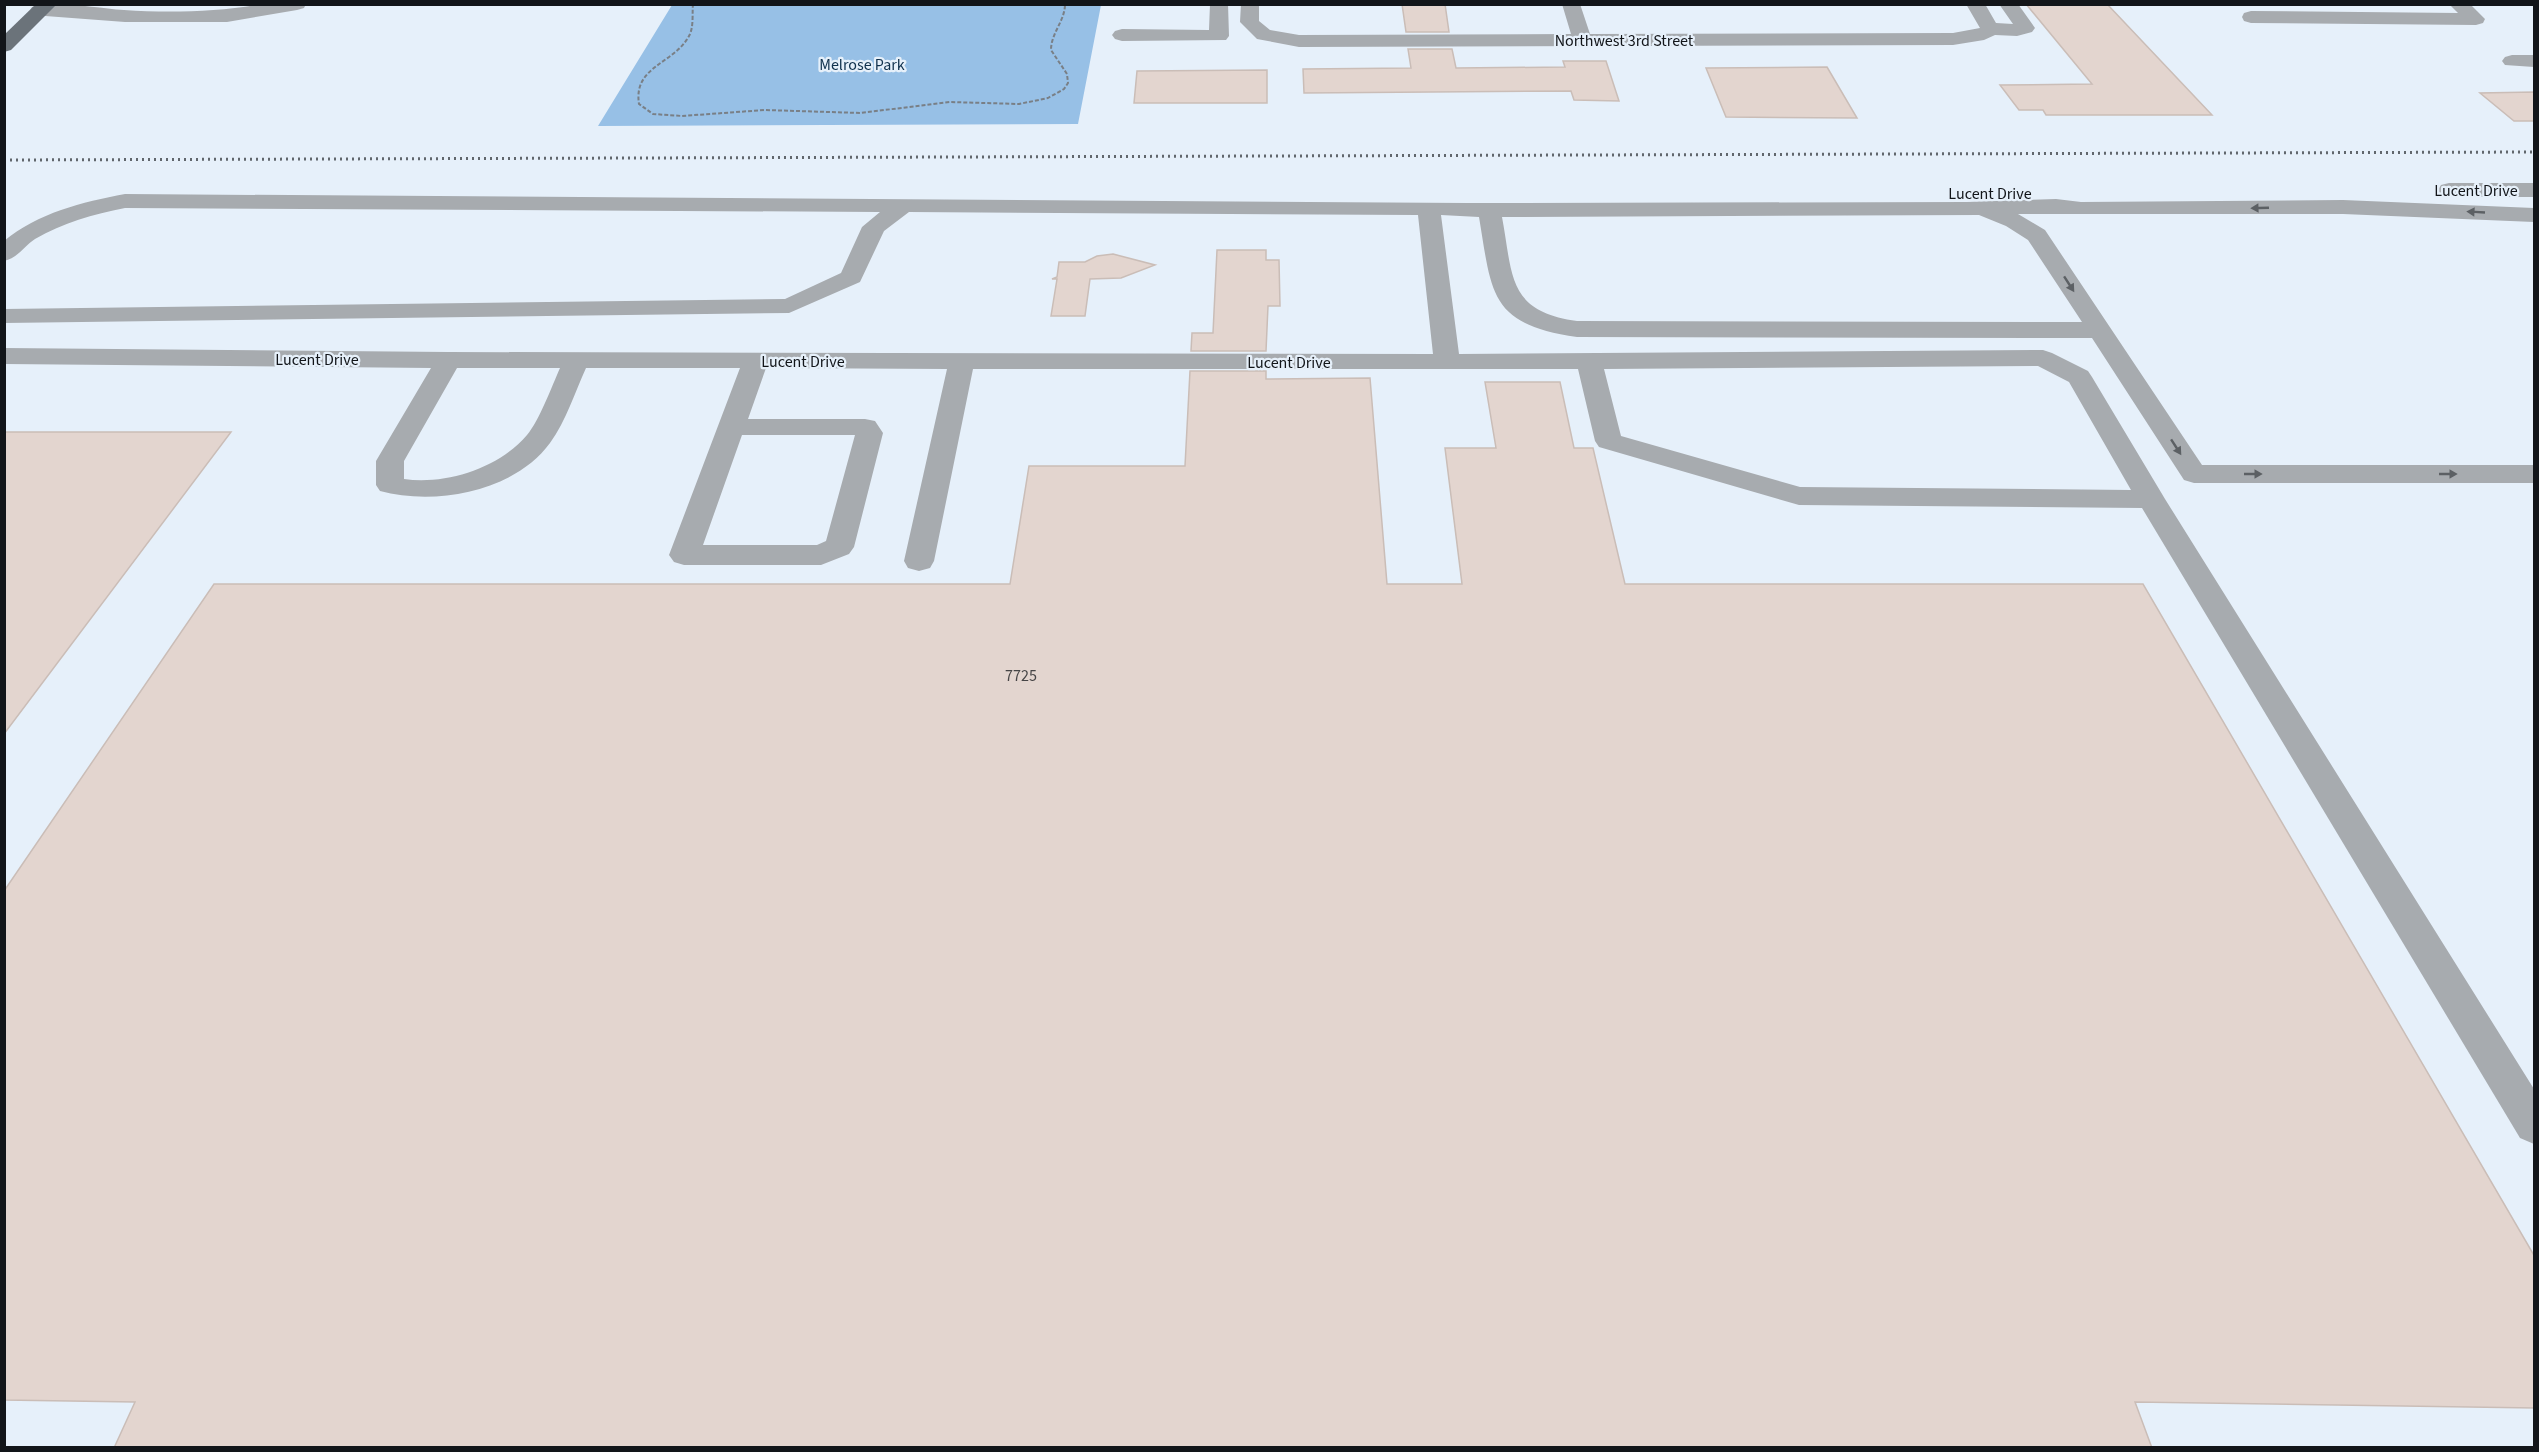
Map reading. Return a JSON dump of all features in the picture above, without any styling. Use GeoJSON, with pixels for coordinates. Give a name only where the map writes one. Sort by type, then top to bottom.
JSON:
{"type":"FeatureCollection","features":[{"type":"Feature","properties":{"kind":"main road"},"geometry":{"type":"LineString","coordinates":[[4,28],[39,12]]}},
{"type":"Feature","properties":{"kind":"main road"},"geometry":{"type":"LineString","coordinates":[[4,46],[39,12]]}},
{"type":"Feature","properties":{"kind":"street"},"geometry":{"type":"LineString","coordinates":[[39,12],[77,10],[125,16],[227,16],[297,4]]}},
{"type":"Feature","properties":{"kind":"street"},"geometry":{"type":"LineString","coordinates":[[1572,4],[1579,32]]}},
{"type":"Feature","properties":{"kind":"street"},"geometry":{"type":"LineString","coordinates":[[2251,17],[2476,19],[2458,4]]}},
{"type":"Feature","properties":{"kind":"street"},"geometry":{"type":"LineString","coordinates":[[1987,31],[1977,7],[2010,7]]}},
{"type":"Feature","properties":{"kind":"street","name":"Northwest 3rd Street"},"geometry":{"type":"LineString","coordinates":[[1219,13],[1255,20],[1299,41],[1499,40],[1529,32],[1579,32],[1630,40],[1754,32],[1849,40],[1953,39],[1987,31],[2025,28],[2010,7]]}},
{"type":"Feature","properties":{"kind":"street"},"geometry":{"type":"LineString","coordinates":[[1122,35],[1218,36],[1219,13]]}},
{"type":"Feature","properties":{"kind":"street"},"geometry":{"type":"LineString","coordinates":[[2512,61],[2535,61]]}},
{"type":"Feature","properties":{"kind":"street","name":"Lucent Drive"},"geometry":{"type":"LineString","coordinates":[[1438,208],[1479,196],[1503,194],[2535,190]]}},
{"type":"Feature","properties":{"kind":"street"},"geometry":{"type":"LineString","coordinates":[[4,254],[26,235],[82,209],[125,201],[1489,210],[1967,209],[2056,206],[2081,209],[2343,207],[2535,215]]}},
{"type":"Feature","properties":{"kind":"street"},"geometry":{"type":"LineString","coordinates":[[4,316],[789,306],[851,277],[874,227],[903,206]]}},
{"type":"Feature","properties":{"kind":"street"},"geometry":{"type":"LineString","coordinates":[[1438,208],[1447,362]]}},
{"type":"Feature","properties":{"kind":"street"},"geometry":{"type":"LineString","coordinates":[[1967,209],[2007,217],[2026,226],[2037,235],[2194,474],[2535,474]]}},
{"type":"Feature","properties":{"kind":"street"},"geometry":{"type":"LineString","coordinates":[[2037,235],[2037,226],[2041,219],[2081,209]]}},
{"type":"Feature","properties":{"kind":"street"},"geometry":{"type":"LineString","coordinates":[[1489,210],[1511,301],[1523,313],[1557,326],[1577,329],[2100,330]]}},
{"type":"Feature","properties":{"kind":"street","name":"Lucent Drive"},"geometry":{"type":"LineString","coordinates":[[8,357],[1447,362],[2043,358],[2079,377],[2151,499],[2535,1125]]}},
{"type":"Feature","properties":{"kind":"street"},"geometry":{"type":"LineString","coordinates":[[448,360],[390,461],[390,485],[407,490],[429,489],[486,477],[514,462],[539,439],[577,360]]}},
{"type":"Feature","properties":{"kind":"street"},"geometry":{"type":"LineString","coordinates":[[732,427],[865,427],[869,433],[839,547],[821,555],[684,555],[756,361]]}},
{"type":"Feature","properties":{"kind":"street"},"geometry":{"type":"LineString","coordinates":[[919,561],[962,361]]}},
{"type":"Feature","properties":{"kind":"street"},"geometry":{"type":"LineString","coordinates":[[1589,361],[1609,441],[1799,496],[2151,499]]}},
{"type":"Feature","properties":{"kind":"path"},"geometry":{"type":"LineString","coordinates":[[693,4],[692,28],[689,36],[668,60],[641,79],[636,87],[639,104],[653,114],[701,116],[765,110],[860,113],[950,102],[1019,104],[1041,100],[1064,88],[1069,78],[1051,49],[1053,34],[1064,15],[1065,4]]}},
{"type":"Feature","properties":{"kind":"green space","name":"Melrose Park"},"geometry":{"type":"Polygon","coordinates":[[[672,5],[1101,5],[1078,124],[598,126],[672,5]]]}},
{"type":"Feature","properties":{"kind":"building"},"geometry":{"type":"Polygon","coordinates":[[[1402,4],[1445,4],[1449,32],[1406,32],[1402,4]]]}},
{"type":"Feature","properties":{"kind":"building"},"geometry":{"type":"Polygon","coordinates":[[[2026,4],[2107,4],[2212,115],[2046,115],[2043,110],[2019,110],[2000,85],[2092,84],[2026,4]]]}},
{"type":"Feature","properties":{"kind":"building"},"geometry":{"type":"Polygon","coordinates":[[[1408,49],[1452,49],[1456,68],[1565,67],[1563,61],[1606,61],[1619,101],[1574,100],[1571,91],[1304,93],[1303,69],[1411,68],[1408,49]]]}},
{"type":"Feature","properties":{"kind":"building"},"geometry":{"type":"Polygon","coordinates":[[[1827,67],[1857,118],[1726,117],[1706,68],[1827,67]]]}},
{"type":"Feature","properties":{"kind":"building"},"geometry":{"type":"Polygon","coordinates":[[[1267,70],[1267,103],[1134,103],[1137,71],[1267,70]]]}},
{"type":"Feature","properties":{"kind":"building"},"geometry":{"type":"Polygon","coordinates":[[[2535,92],[2535,121],[2514,121],[2480,93],[2535,92]]]}},
{"type":"Feature","properties":{"kind":"building"},"geometry":{"type":"Polygon","coordinates":[[[1217,250],[1266,250],[1266,260],[1279,260],[1280,306],[1268,306],[1266,351],[1191,351],[1192,333],[1213,333],[1217,250]]]}},
{"type":"Feature","properties":{"kind":"building"},"geometry":{"type":"Polygon","coordinates":[[[1113,254],[1155,265],[1121,278],[1090,279],[1085,316],[1051,316],[1057,279],[1052,279],[1057,277],[1059,262],[1085,262],[1097,256],[1113,254]]]}},
{"type":"Feature","properties":{"kind":"building"},"geometry":{"type":"Polygon","coordinates":[[[1190,371],[1266,371],[1266,379],[1370,378],[1387,584],[1462,584],[1445,448],[1496,448],[1485,382],[1560,382],[1574,448],[1593,448],[1625,584],[2143,584],[2535,1257],[2535,1408],[2135,1402],[2152,1448],[114,1448],[135,1402],[4,1400],[4,891],[214,584],[1010,584],[1029,466],[1185,466],[1190,371]]]}},
{"type":"Feature","properties":{"kind":"building"},"geometry":{"type":"Polygon","coordinates":[[[4,432],[231,432],[4,734],[4,432]]]}},
{"type":"Feature","properties":{"kind":"railway"},"geometry":{"type":"LineString","coordinates":[[4,160],[2534,152]]}}]}
